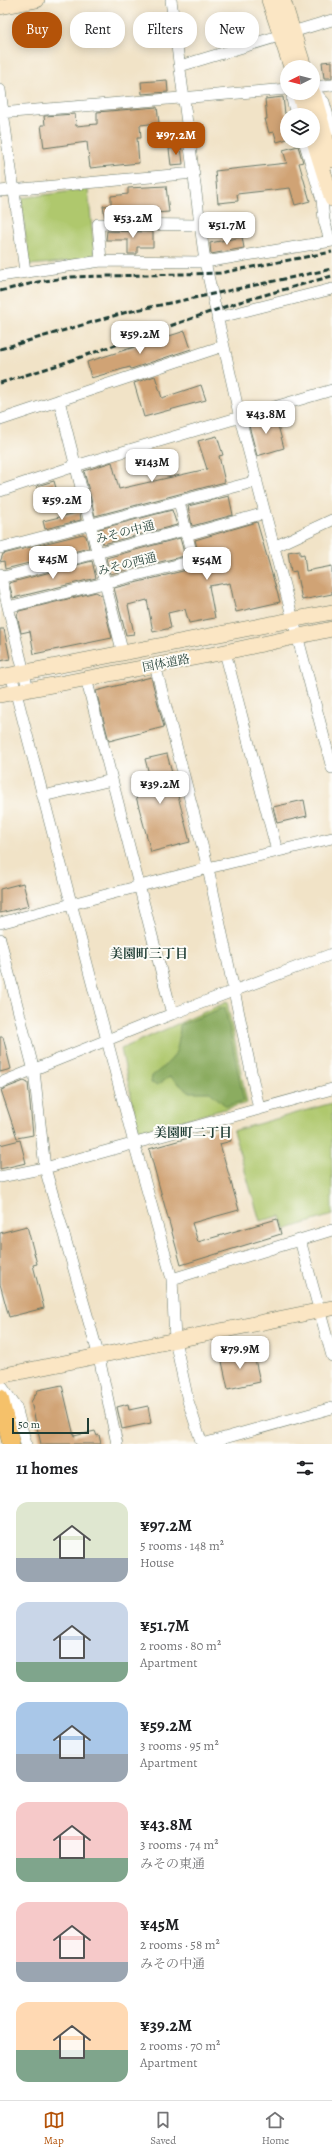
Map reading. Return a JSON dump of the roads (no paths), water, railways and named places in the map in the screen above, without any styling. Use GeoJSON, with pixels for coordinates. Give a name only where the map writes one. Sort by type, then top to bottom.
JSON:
{"type":"FeatureCollection","features":[{"type":"Feature","properties":{"kind":"main road"},"geometry":{"type":"LineString","coordinates":[[0,1398],[11,1444]]}},
{"type":"Feature","properties":{"kind":"street"},"geometry":{"type":"LineString","coordinates":[[0,7],[37,0]]}},
{"type":"Feature","properties":{"kind":"street"},"geometry":{"type":"LineString","coordinates":[[172,0],[204,262],[240,418],[332,768]]}},
{"type":"Feature","properties":{"kind":"street"},"geometry":{"type":"LineString","coordinates":[[269,0],[300,60]]}},
{"type":"Feature","properties":{"kind":"street"},"geometry":{"type":"LineString","coordinates":[[283,0],[290,60]]}},
{"type":"Feature","properties":{"kind":"street"},"geometry":{"type":"LineString","coordinates":[[180,66],[332,20]]}},
{"type":"Feature","properties":{"kind":"street"},"geometry":{"type":"LineString","coordinates":[[320,87],[332,85]]}},
{"type":"Feature","properties":{"kind":"street"},"geometry":{"type":"LineString","coordinates":[[1,113],[184,96],[280,89]]}},
{"type":"Feature","properties":{"kind":"street"},"geometry":{"type":"LineString","coordinates":[[0,90],[1,113],[14,190],[25,271]]}},
{"type":"Feature","properties":{"kind":"street"},"geometry":{"type":"LineString","coordinates":[[320,97],[324,102],[332,130]]}},
{"type":"Feature","properties":{"kind":"street"},"geometry":{"type":"LineString","coordinates":[[314,100],[332,160]]}},
{"type":"Feature","properties":{"kind":"street"},"geometry":{"type":"LineString","coordinates":[[0,276],[25,271],[101,261],[204,262],[331,241],[324,220],[322,200],[306,148]]}},
{"type":"Feature","properties":{"kind":"street"},"geometry":{"type":"LineString","coordinates":[[316,148],[332,199]]}},
{"type":"Feature","properties":{"kind":"street"},"geometry":{"type":"LineString","coordinates":[[0,191],[194,173]]}},
{"type":"Feature","properties":{"kind":"street"},"geometry":{"type":"LineString","coordinates":[[101,261],[98,224],[200,225]]}},
{"type":"Feature","properties":{"kind":"street"},"geometry":{"type":"LineString","coordinates":[[217,318],[332,289]]}},
{"type":"Feature","properties":{"kind":"street"},"geometry":{"type":"LineString","coordinates":[[0,420],[223,346]]}},
{"type":"Feature","properties":{"kind":"street"},"geometry":{"type":"LineString","coordinates":[[0,491],[75,466],[332,390]]}},
{"type":"Feature","properties":{"kind":"street"},"geometry":{"type":"LineString","coordinates":[[59,400],[96,552],[123,654]]}},
{"type":"Feature","properties":{"kind":"street"},"geometry":{"type":"LineString","coordinates":[[0,548],[257,481]]}},
{"type":"Feature","properties":{"kind":"street","name":"みその西通"},"geometry":{"type":"LineString","coordinates":[[8,607],[193,561],[179,501]]}},
{"type":"Feature","properties":{"kind":"street","name":"みその中通"},"geometry":{"type":"LineString","coordinates":[[0,577],[96,552],[186,533],[265,514]]}},
{"type":"Feature","properties":{"kind":"street"},"geometry":{"type":"LineString","coordinates":[[274,547],[332,520]]}},
{"type":"Feature","properties":{"kind":"street"},"geometry":{"type":"LineString","coordinates":[[0,577],[8,607],[12,674],[22,691],[43,796],[134,1143],[172,1278],[175,1340],[188,1401],[203,1444],[332,1408]]}},
{"type":"Feature","properties":{"kind":"street","name":"国体道路"},"geometry":{"type":"LineString","coordinates":[[12,674],[123,654],[332,612]]}},
{"type":"Feature","properties":{"kind":"street","name":"国体道路"},"geometry":{"type":"LineString","coordinates":[[0,695],[225,652],[332,629]]}},
{"type":"Feature","properties":{"kind":"street"},"geometry":{"type":"LineString","coordinates":[[225,652],[277,851]]}},
{"type":"Feature","properties":{"kind":"street"},"geometry":{"type":"LineString","coordinates":[[155,665],[208,868],[236,991],[259,1109]]}},
{"type":"Feature","properties":{"kind":"street"},"geometry":{"type":"LineString","coordinates":[[86,678],[172,1014]]}},
{"type":"Feature","properties":{"kind":"street"},"geometry":{"type":"LineString","coordinates":[[43,796],[112,780]]}},
{"type":"Feature","properties":{"kind":"street"},"geometry":{"type":"LineString","coordinates":[[0,923],[208,868],[332,838]]}},
{"type":"Feature","properties":{"kind":"street"},"geometry":{"type":"LineString","coordinates":[[0,938],[34,1071],[45,1168],[99,1357],[117,1444]]}},
{"type":"Feature","properties":{"kind":"street"},"geometry":{"type":"LineString","coordinates":[[0,1084],[172,1014],[332,954]]}},
{"type":"Feature","properties":{"kind":"street"},"geometry":{"type":"LineString","coordinates":[[0,1177],[45,1168],[332,1089]]}},
{"type":"Feature","properties":{"kind":"street"},"geometry":{"type":"LineString","coordinates":[[172,1278],[332,1230]]}},
{"type":"Feature","properties":{"kind":"street"},"geometry":{"type":"LineString","coordinates":[[300,1240],[325,1310],[332,1356]]}},
{"type":"Feature","properties":{"kind":"street"},"geometry":{"type":"LineString","coordinates":[[0,1376],[325,1310]]}},
{"type":"Feature","properties":{"kind":"street"},"geometry":{"type":"LineString","coordinates":[[0,1384],[16,1407],[26,1444]]}},
{"type":"Feature","properties":{"kind":"railway"},"geometry":{"type":"LineString","coordinates":[[0,291],[38,282],[71,277],[220,273],[332,252]]}},
{"type":"Feature","properties":{"kind":"railway"},"geometry":{"type":"LineString","coordinates":[[0,349],[127,312],[332,269]]}},
{"type":"Feature","properties":{"kind":"railway"},"geometry":{"type":"LineString","coordinates":[[0,383],[55,366],[236,303],[332,276]]}},
{"type":"Feature","properties":{"kind":"district","name":"美園町三丁目"},"geometry":{"type":"Point","coordinates":[149,953]}},
{"type":"Feature","properties":{"kind":"district","name":"美園町二丁目"},"geometry":{"type":"Point","coordinates":[193,1132]}}]}
